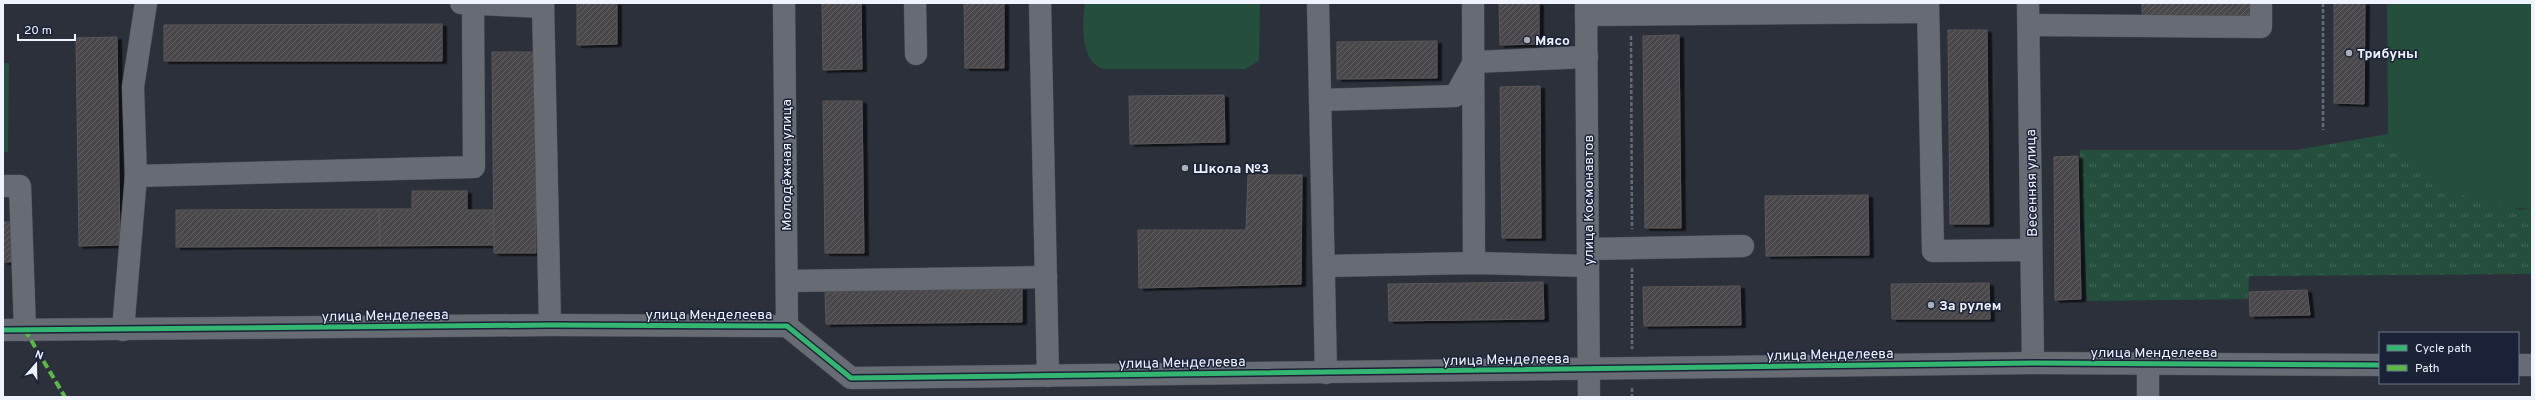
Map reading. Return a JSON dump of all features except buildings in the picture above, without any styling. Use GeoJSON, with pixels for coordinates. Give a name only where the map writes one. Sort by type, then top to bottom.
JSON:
{"type":"FeatureCollection","features":[{"type":"Feature","properties":{"kind":"street"},"geometry":{"type":"LineString","coordinates":[[123,330],[136,176],[133,87],[146,3]]}},
{"type":"Feature","properties":{"kind":"street"},"geometry":{"type":"LineString","coordinates":[[461,3],[543,5],[550,325]]}},
{"type":"Feature","properties":{"kind":"street","name":"Молодёжная улица"},"geometry":{"type":"LineString","coordinates":[[784,3],[787,326]]}},
{"type":"Feature","properties":{"kind":"street"},"geometry":{"type":"LineString","coordinates":[[915,3],[916,54]]}},
{"type":"Feature","properties":{"kind":"street"},"geometry":{"type":"LineString","coordinates":[[1040,3],[1048,376]]}},
{"type":"Feature","properties":{"kind":"street"},"geometry":{"type":"LineString","coordinates":[[1318,3],[1326,373]]}},
{"type":"Feature","properties":{"kind":"street"},"geometry":{"type":"LineString","coordinates":[[1473,3],[1474,263]]}},
{"type":"Feature","properties":{"kind":"street","name":"Весенняя улица"},"geometry":{"type":"LineString","coordinates":[[2028,3],[2033,363]]}},
{"type":"Feature","properties":{"kind":"street"},"geometry":{"type":"LineString","coordinates":[[2029,25],[2261,27],[2261,3]]}},
{"type":"Feature","properties":{"kind":"street"},"geometry":{"type":"LineString","coordinates":[[136,176],[474,167],[473,4]]}},
{"type":"Feature","properties":{"kind":"street"},"geometry":{"type":"LineString","coordinates":[[1586,9],[1631,15],[1928,8],[1932,252],[2032,250]]}},
{"type":"Feature","properties":{"kind":"street","name":"улица Космонавтов"},"geometry":{"type":"LineString","coordinates":[[1586,9],[1588,57],[1589,397]]}},
{"type":"Feature","properties":{"kind":"street"},"geometry":{"type":"LineString","coordinates":[[1474,62],[1588,57]]}},
{"type":"Feature","properties":{"kind":"street"},"geometry":{"type":"LineString","coordinates":[[1320,100],[1455,96],[1474,62]]}},
{"type":"Feature","properties":{"kind":"street"},"geometry":{"type":"LineString","coordinates":[[3,186],[20,186],[25,330]]}},
{"type":"Feature","properties":{"kind":"street"},"geometry":{"type":"LineString","coordinates":[[1324,266],[1474,263],[1588,257],[1632,249],[1743,246]]}},
{"type":"Feature","properties":{"kind":"street"},"geometry":{"type":"LineString","coordinates":[[787,281],[1046,277]]}},
{"type":"Feature","properties":{"kind":"street","name":"улица Менделеева"},"geometry":{"type":"LineString","coordinates":[[3,330],[550,325],[787,326],[851,378],[1589,370],[2033,363],[2379,365]]}},
{"type":"Feature","properties":{"kind":"street"},"geometry":{"type":"LineString","coordinates":[[2148,364],[2148,397]]}},
{"type":"Feature","properties":{"kind":"street"},"geometry":{"type":"LineString","coordinates":[[2519,365],[2532,365]]}},
{"type":"Feature","properties":{"kind":"path"},"geometry":{"type":"LineString","coordinates":[[2323,3],[2323,130]]}},
{"type":"Feature","properties":{"kind":"path"},"geometry":{"type":"LineString","coordinates":[[1631,15],[1632,397]]}},
{"type":"Feature","properties":{"kind":"green space"},"geometry":{"type":"Polygon","coordinates":[[[1085,3],[1260,3],[1259,61],[1245,69],[1104,69],[1096,65],[1090,59],[1084,42],[1083,21],[1085,3]]]}},
{"type":"Feature","properties":{"kind":"green space"},"geometry":{"type":"Polygon","coordinates":[[[2387,3],[2532,3],[2532,208],[2520,209],[2492,205],[2451,190],[2429,175],[2388,134],[2387,3]]]}},
{"type":"Feature","properties":{"kind":"green space"},"geometry":{"type":"Polygon","coordinates":[[[3,63],[9,63],[8,152],[3,152],[3,63]]]}},
{"type":"Feature","properties":{"kind":"green space"},"geometry":{"type":"Polygon","coordinates":[[[2388,134],[2431,176],[2520,210],[2532,208],[2532,274],[2249,276],[2248,299],[2087,301],[2080,150],[2296,150],[2388,134]]]}},
{"type":"Feature","properties":{"kind":"marked path"},"geometry":{"type":"LineString","coordinates":[[25,330],[65,397]]}},
{"type":"Feature","properties":{"kind":"cycle path"},"geometry":{"type":"LineString","coordinates":[[3,330],[550,325],[787,326],[851,378],[2033,363],[2379,365]]}},
{"type":"Feature","properties":{"kind":"place","name":"Мясо"},"geometry":{"type":"Point","coordinates":[1527,40]}},
{"type":"Feature","properties":{"kind":"place","name":"Трибуны"},"geometry":{"type":"Point","coordinates":[2349,53]}},
{"type":"Feature","properties":{"kind":"place","name":"Школа №3"},"geometry":{"type":"Point","coordinates":[1185,168]}},
{"type":"Feature","properties":{"kind":"place","name":"За рулем"},"geometry":{"type":"Point","coordinates":[1931,305]}}]}
